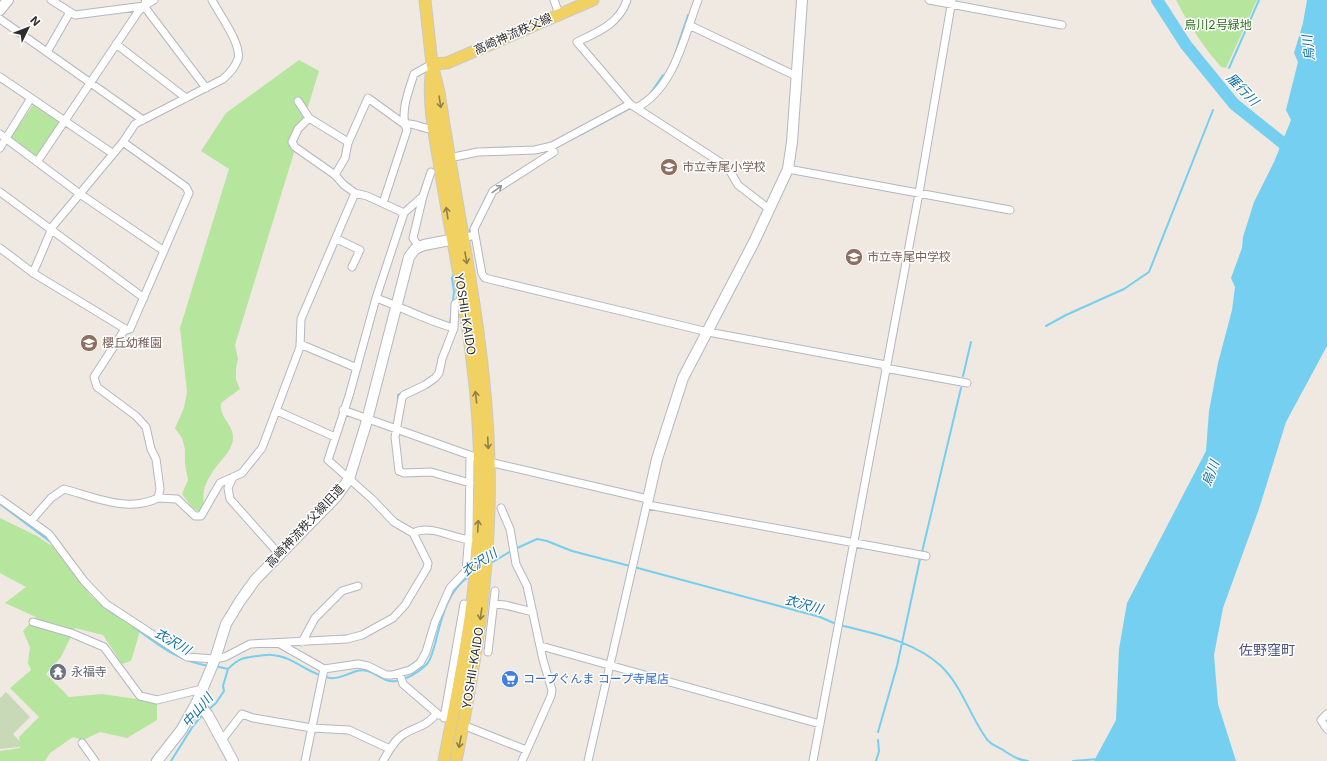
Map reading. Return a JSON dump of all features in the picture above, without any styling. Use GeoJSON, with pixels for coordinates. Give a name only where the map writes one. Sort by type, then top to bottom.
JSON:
{"type":"FeatureCollection","features":[{"type":"Feature","properties":{"kind":"main road","name":"YOSHII-KAIDO"},"geometry":{"type":"LineString","coordinates":[[425,0],[432,64],[439,92],[449,158],[457,239],[473,368],[487,557],[477,647],[456,761]]}},
{"type":"Feature","properties":{"kind":"main road","name":"高崎神流秩父線"},"geometry":{"type":"LineString","coordinates":[[432,64],[448,63],[593,0]]}},
{"type":"Feature","properties":{"kind":"main road","name":"YOSHII-KAIDO"},"geometry":{"type":"LineString","coordinates":[[432,64],[429,95],[434,129],[481,357],[480,459],[476,565],[467,643],[448,720],[444,761]]}},
{"type":"Feature","properties":{"kind":"street"},"geometry":{"type":"LineString","coordinates":[[0,10],[8,0]]}},
{"type":"Feature","properties":{"kind":"street"},"geometry":{"type":"LineString","coordinates":[[51,0],[76,16],[154,0]]}},
{"type":"Feature","properties":{"kind":"street"},"geometry":{"type":"LineString","coordinates":[[33,273],[51,231],[112,153],[123,142],[135,124],[223,79],[234,68],[238,54],[234,39],[212,0]]}},
{"type":"Feature","properties":{"kind":"street"},"geometry":{"type":"LineString","coordinates":[[554,0],[559,14]]}},
{"type":"Feature","properties":{"kind":"street"},"geometry":{"type":"LineString","coordinates":[[627,0],[618,18],[609,26],[576,42],[633,106],[720,162],[730,171],[738,185],[769,209]]}},
{"type":"Feature","properties":{"kind":"street"},"geometry":{"type":"LineString","coordinates":[[449,158],[478,152],[534,150],[552,146],[633,106],[651,99],[677,62],[698,0]]}},
{"type":"Feature","properties":{"kind":"street"},"geometry":{"type":"LineString","coordinates":[[588,761],[612,665],[657,459],[670,414],[683,378],[708,332],[788,169],[792,142],[802,0]]}},
{"type":"Feature","properties":{"kind":"street"},"geometry":{"type":"LineString","coordinates":[[929,0],[952,2],[1062,25]]}},
{"type":"Feature","properties":{"kind":"street"},"geometry":{"type":"LineString","coordinates":[[813,761],[919,193],[952,2]]}},
{"type":"Feature","properties":{"kind":"street"},"geometry":{"type":"LineString","coordinates":[[37,162],[89,82],[145,3]]}},
{"type":"Feature","properties":{"kind":"street"},"geometry":{"type":"LineString","coordinates":[[145,3],[206,88]]}},
{"type":"Feature","properties":{"kind":"street"},"geometry":{"type":"LineString","coordinates":[[47,52],[70,12]]}},
{"type":"Feature","properties":{"kind":"street"},"geometry":{"type":"LineString","coordinates":[[0,19],[143,120]]}},
{"type":"Feature","properties":{"kind":"street"},"geometry":{"type":"LineString","coordinates":[[689,25],[796,76]]}},
{"type":"Feature","properties":{"kind":"street"},"geometry":{"type":"LineString","coordinates":[[116,44],[186,98]]}},
{"type":"Feature","properties":{"kind":"street"},"geometry":{"type":"LineString","coordinates":[[383,204],[407,130],[404,124],[406,104],[414,74],[432,64]]}},
{"type":"Feature","properties":{"kind":"street"},"geometry":{"type":"LineString","coordinates":[[0,77],[112,153]]}},
{"type":"Feature","properties":{"kind":"street"},"geometry":{"type":"LineString","coordinates":[[0,148],[3,136],[31,98]]}},
{"type":"Feature","properties":{"kind":"street"},"geometry":{"type":"LineString","coordinates":[[335,175],[345,158],[348,142],[368,98],[404,124],[429,130],[434,129]]}},
{"type":"Feature","properties":{"kind":"street"},"geometry":{"type":"LineString","coordinates":[[298,101],[309,118],[348,142]]}},
{"type":"Feature","properties":{"kind":"street"},"geometry":{"type":"LineString","coordinates":[[309,118],[298,129],[292,142],[295,147],[335,175],[344,185],[356,193],[404,213]]}},
{"type":"Feature","properties":{"kind":"street"},"geometry":{"type":"LineString","coordinates":[[3,136],[80,194],[164,251]]}},
{"type":"Feature","properties":{"kind":"street"},"geometry":{"type":"LineString","coordinates":[[0,248],[33,273],[125,329],[130,329],[188,196],[188,190],[186,186],[123,142]]}},
{"type":"Feature","properties":{"kind":"street"},"geometry":{"type":"LineString","coordinates":[[554,152],[493,191],[474,228],[482,274],[485,278],[708,332],[968,383]]}},
{"type":"Feature","properties":{"kind":"street"},"geometry":{"type":"LineString","coordinates":[[788,169],[1010,210]]}},
{"type":"Feature","properties":{"kind":"street"},"geometry":{"type":"LineString","coordinates":[[431,172],[423,196],[413,238],[419,247],[475,235]]}},
{"type":"Feature","properties":{"kind":"street"},"geometry":{"type":"LineString","coordinates":[[0,192],[144,298]]}},
{"type":"Feature","properties":{"kind":"street"},"geometry":{"type":"LineString","coordinates":[[32,520],[51,498],[64,489],[96,499],[124,504],[146,504],[158,498],[178,499],[184,503],[195,516],[201,516],[220,483],[247,469],[262,448],[277,411],[300,344],[301,319],[356,193]]}},
{"type":"Feature","properties":{"kind":"street"},"geometry":{"type":"LineString","coordinates":[[0,499],[32,520],[48,534],[84,581],[106,604],[187,657],[215,659],[224,657],[250,644],[270,642],[280,644],[347,639],[379,627],[393,618],[405,605],[427,568],[428,563],[426,557],[413,533],[394,522],[372,499],[328,460],[343,410],[349,396],[376,298],[404,213],[423,196]]}},
{"type":"Feature","properties":{"kind":"street"},"geometry":{"type":"LineString","coordinates":[[336,239],[360,250],[352,267]]}},
{"type":"Feature","properties":{"kind":"street","name":"高崎神流秩父線旧道"},"geometry":{"type":"LineString","coordinates":[[157,761],[182,729],[203,708],[202,689],[215,659],[226,624],[240,601],[255,580],[336,497],[349,479],[368,418],[409,257],[415,249],[419,247]]}},
{"type":"Feature","properties":{"kind":"street"},"geometry":{"type":"LineString","coordinates":[[376,298],[397,305],[436,324],[454,328]]}},
{"type":"Feature","properties":{"kind":"street"},"geometry":{"type":"LineString","coordinates":[[464,300],[455,304],[454,328],[442,359],[439,373],[425,385],[404,395],[402,398],[395,437],[399,471],[404,473],[431,472],[470,483]]}},
{"type":"Feature","properties":{"kind":"street"},"geometry":{"type":"LineString","coordinates":[[125,329],[94,377],[97,386],[136,416],[146,427],[151,449],[156,459],[160,488],[158,498]]}},
{"type":"Feature","properties":{"kind":"street"},"geometry":{"type":"LineString","coordinates":[[300,344],[357,368]]}},
{"type":"Feature","properties":{"kind":"street"},"geometry":{"type":"LineString","coordinates":[[343,410],[397,428],[480,459],[648,502],[926,556]]}},
{"type":"Feature","properties":{"kind":"street"},"geometry":{"type":"LineString","coordinates":[[277,411],[335,438]]}},
{"type":"Feature","properties":{"kind":"street"},"geometry":{"type":"LineString","coordinates":[[280,644],[324,669],[358,664],[386,675],[400,674],[420,662],[426,652],[435,622],[450,588],[466,571],[469,540],[470,483],[480,459]]}},
{"type":"Feature","properties":{"kind":"street"},"geometry":{"type":"LineString","coordinates":[[233,477],[228,488],[230,499],[279,554]]}},
{"type":"Feature","properties":{"kind":"street"},"geometry":{"type":"LineString","coordinates":[[501,508],[510,529],[516,564],[527,586],[552,690],[551,696],[522,761]]}},
{"type":"Feature","properties":{"kind":"street"},"geometry":{"type":"LineString","coordinates":[[413,533],[422,530],[434,531],[469,540]]}},
{"type":"Feature","properties":{"kind":"street"},"geometry":{"type":"LineString","coordinates":[[302,642],[315,618],[342,591],[358,586]]}},
{"type":"Feature","properties":{"kind":"street"},"geometry":{"type":"LineString","coordinates":[[488,652],[495,591]]}},
{"type":"Feature","properties":{"kind":"street"},"geometry":{"type":"LineString","coordinates":[[400,674],[403,684],[436,714],[448,720],[464,604]]}},
{"type":"Feature","properties":{"kind":"street"},"geometry":{"type":"LineString","coordinates":[[494,604],[505,604],[533,612]]}},
{"type":"Feature","properties":{"kind":"street"},"geometry":{"type":"LineString","coordinates":[[33,622],[71,633],[104,647],[140,696],[157,700],[202,689]]}},
{"type":"Feature","properties":{"kind":"street"},"geometry":{"type":"LineString","coordinates":[[541,646],[820,724]]}},
{"type":"Feature","properties":{"kind":"street"},"geometry":{"type":"LineString","coordinates":[[305,761],[324,669]]}},
{"type":"Feature","properties":{"kind":"street"},"geometry":{"type":"LineString","coordinates":[[203,708],[222,740],[232,761]]}},
{"type":"Feature","properties":{"kind":"street"},"geometry":{"type":"LineString","coordinates":[[222,740],[242,714],[253,718],[312,728],[349,730],[390,749]]}},
{"type":"Feature","properties":{"kind":"street"},"geometry":{"type":"LineString","coordinates":[[383,761],[390,749],[403,734],[429,723],[436,714]]}},
{"type":"Feature","properties":{"kind":"street"},"geometry":{"type":"LineString","coordinates":[[1327,714],[1322,720],[1327,729]]}},
{"type":"Feature","properties":{"kind":"street"},"geometry":{"type":"LineString","coordinates":[[463,725],[526,750]]}},
{"type":"Feature","properties":{"kind":"street"},"geometry":{"type":"LineString","coordinates":[[82,743],[95,761]]}},
{"type":"Feature","properties":{"kind":"green space","name":"烏川2号緑地"},"geometry":{"type":"Polygon","coordinates":[[[1176,0],[1257,0],[1226,68],[1221,67],[1202,43],[1176,0]]]}},
{"type":"Feature","properties":{"kind":"green space"},"geometry":{"type":"Polygon","coordinates":[[[299,60],[319,71],[235,345],[238,359],[236,380],[240,389],[221,403],[222,412],[232,431],[233,441],[231,447],[207,481],[204,490],[203,507],[200,513],[191,506],[182,494],[188,480],[185,464],[185,449],[182,438],[175,428],[184,408],[187,392],[180,328],[229,169],[201,151],[226,113],[299,60]]]}},
{"type":"Feature","properties":{"kind":"green space"},"geometry":{"type":"Polygon","coordinates":[[[34,104],[59,121],[60,124],[36,157],[11,139],[11,136],[34,104]]]}},
{"type":"Feature","properties":{"kind":"green space"},"geometry":{"type":"Polygon","coordinates":[[[0,518],[37,536],[52,546],[92,597],[140,631],[131,661],[122,664],[103,635],[75,628],[61,657],[46,674],[69,697],[102,694],[157,702],[157,720],[127,738],[100,732],[83,740],[73,737],[50,753],[45,761],[0,761],[0,751],[20,748],[19,737],[39,717],[10,688],[31,670],[28,663],[30,647],[23,631],[36,617],[5,603],[26,587],[0,573],[0,518]]]}},
{"type":"Feature","properties":{"kind":"green space"},"geometry":{"type":"Polygon","coordinates":[[[6,692],[30,717],[13,734],[22,744],[19,747],[0,749],[0,698],[6,692]]]}},
{"type":"Feature","properties":{"kind":"water","name":"烏川"},"geometry":{"type":"Polygon","coordinates":[[[1307,0],[1327,0],[1327,346],[1286,422],[1259,509],[1223,608],[1214,655],[1218,704],[1236,761],[1094,761],[1116,720],[1119,649],[1127,603],[1206,451],[1209,411],[1218,363],[1232,310],[1235,287],[1231,278],[1242,248],[1243,237],[1254,202],[1274,162],[1291,120],[1286,110],[1298,62],[1294,53],[1303,23],[1307,0]]]}},
{"type":"Feature","properties":{"kind":"waterway","name":"雁行川"},"geometry":{"type":"LineString","coordinates":[[1157,0],[1186,45],[1234,104],[1294,152]]}},
{"type":"Feature","properties":{"kind":"waterway"},"geometry":{"type":"LineString","coordinates":[[1229,68],[1259,0]]}},
{"type":"Feature","properties":{"kind":"waterway"},"geometry":{"type":"LineString","coordinates":[[674,57],[688,15]]}},
{"type":"Feature","properties":{"kind":"waterway"},"geometry":{"type":"LineString","coordinates":[[650,94],[663,75]]}},
{"type":"Feature","properties":{"kind":"waterway"},"geometry":{"type":"LineString","coordinates":[[580,135],[632,107]]}},
{"type":"Feature","properties":{"kind":"waterway"},"geometry":{"type":"LineString","coordinates":[[1046,326],[1066,315],[1124,289],[1149,272],[1213,110]]}},
{"type":"Feature","properties":{"kind":"waterway"},"geometry":{"type":"LineString","coordinates":[[485,199],[491,190]]}},
{"type":"Feature","properties":{"kind":"waterway"},"geometry":{"type":"LineString","coordinates":[[468,235],[473,223]]}},
{"type":"Feature","properties":{"kind":"waterway"},"geometry":{"type":"LineString","coordinates":[[450,324],[454,292],[452,278],[454,273]]}},
{"type":"Feature","properties":{"kind":"waterway"},"geometry":{"type":"LineString","coordinates":[[963,376],[971,342]]}},
{"type":"Feature","properties":{"kind":"waterway"},"geometry":{"type":"LineString","coordinates":[[922,552],[961,388]]}},
{"type":"Feature","properties":{"kind":"waterway"},"geometry":{"type":"LineString","coordinates":[[398,403],[398,395],[406,390]]}},
{"type":"Feature","properties":{"kind":"waterway","name":"衣沢川"},"geometry":{"type":"LineString","coordinates":[[0,504],[52,543]]}},
{"type":"Feature","properties":{"kind":"waterway","name":"衣沢川"},"geometry":{"type":"LineString","coordinates":[[515,549],[537,539],[547,541],[572,551],[630,566]]}},
{"type":"Feature","properties":{"kind":"waterway","name":"衣沢川"},"geometry":{"type":"LineString","coordinates":[[491,563],[511,551]]}},
{"type":"Feature","properties":{"kind":"waterway","name":"衣沢川"},"geometry":{"type":"LineString","coordinates":[[878,732],[897,666],[920,559]]}},
{"type":"Feature","properties":{"kind":"waterway","name":"衣沢川"},"geometry":{"type":"LineString","coordinates":[[634,567],[820,617],[836,624]]}},
{"type":"Feature","properties":{"kind":"waterway","name":"衣沢川"},"geometry":{"type":"LineString","coordinates":[[228,669],[241,659],[270,655],[280,656],[315,673],[330,678],[340,677],[363,670],[371,672],[388,681],[404,679],[417,672],[428,662],[433,652],[450,597],[462,582],[470,576]]}},
{"type":"Feature","properties":{"kind":"waterway","name":"衣沢川"},"geometry":{"type":"LineString","coordinates":[[86,588],[105,607],[117,616]]}},
{"type":"Feature","properties":{"kind":"waterway","name":"衣沢川"},"geometry":{"type":"LineString","coordinates":[[840,625],[880,635],[906,644],[930,657],[941,666],[955,683],[988,741],[1014,757],[1028,761]]}},
{"type":"Feature","properties":{"kind":"waterway","name":"衣沢川"},"geometry":{"type":"LineString","coordinates":[[134,627],[160,646],[178,656],[198,664],[209,666]]}},
{"type":"Feature","properties":{"kind":"waterway","name":"衣沢川"},"geometry":{"type":"LineString","coordinates":[[215,666],[228,669]]}},
{"type":"Feature","properties":{"kind":"waterway","name":"中山川"},"geometry":{"type":"LineString","coordinates":[[208,710],[216,703],[224,691],[223,686],[228,669]]}},
{"type":"Feature","properties":{"kind":"waterway","name":"中山川"},"geometry":{"type":"LineString","coordinates":[[171,761],[193,726],[203,714]]}},
{"type":"Feature","properties":{"kind":"waterway"},"geometry":{"type":"LineString","coordinates":[[876,761],[879,751],[878,740]]}},
{"type":"Feature","properties":{"kind":"waterway","name":"衣沢川"},"geometry":{"type":"LineString","coordinates":[[1073,761],[1098,759]]}},
{"type":"Feature","properties":{"kind":"place","name":"市立寺尾小学校"},"geometry":{"type":"Point","coordinates":[669,167]}},
{"type":"Feature","properties":{"kind":"place","name":"市立寺尾中学校"},"geometry":{"type":"Point","coordinates":[854,257]}},
{"type":"Feature","properties":{"kind":"place","name":"櫻丘幼稚園"},"geometry":{"type":"Point","coordinates":[89,343]}},
{"type":"Feature","properties":{"kind":"place","name":"永福寺"},"geometry":{"type":"Point","coordinates":[58,672]}},
{"type":"Feature","properties":{"kind":"place","name":"コープぐんま コープ寺尾店"},"geometry":{"type":"Point","coordinates":[510,679]}},
{"type":"Feature","properties":{"kind":"district","name":"佐野窪町"},"geometry":{"type":"Point","coordinates":[1267,650]}}]}
